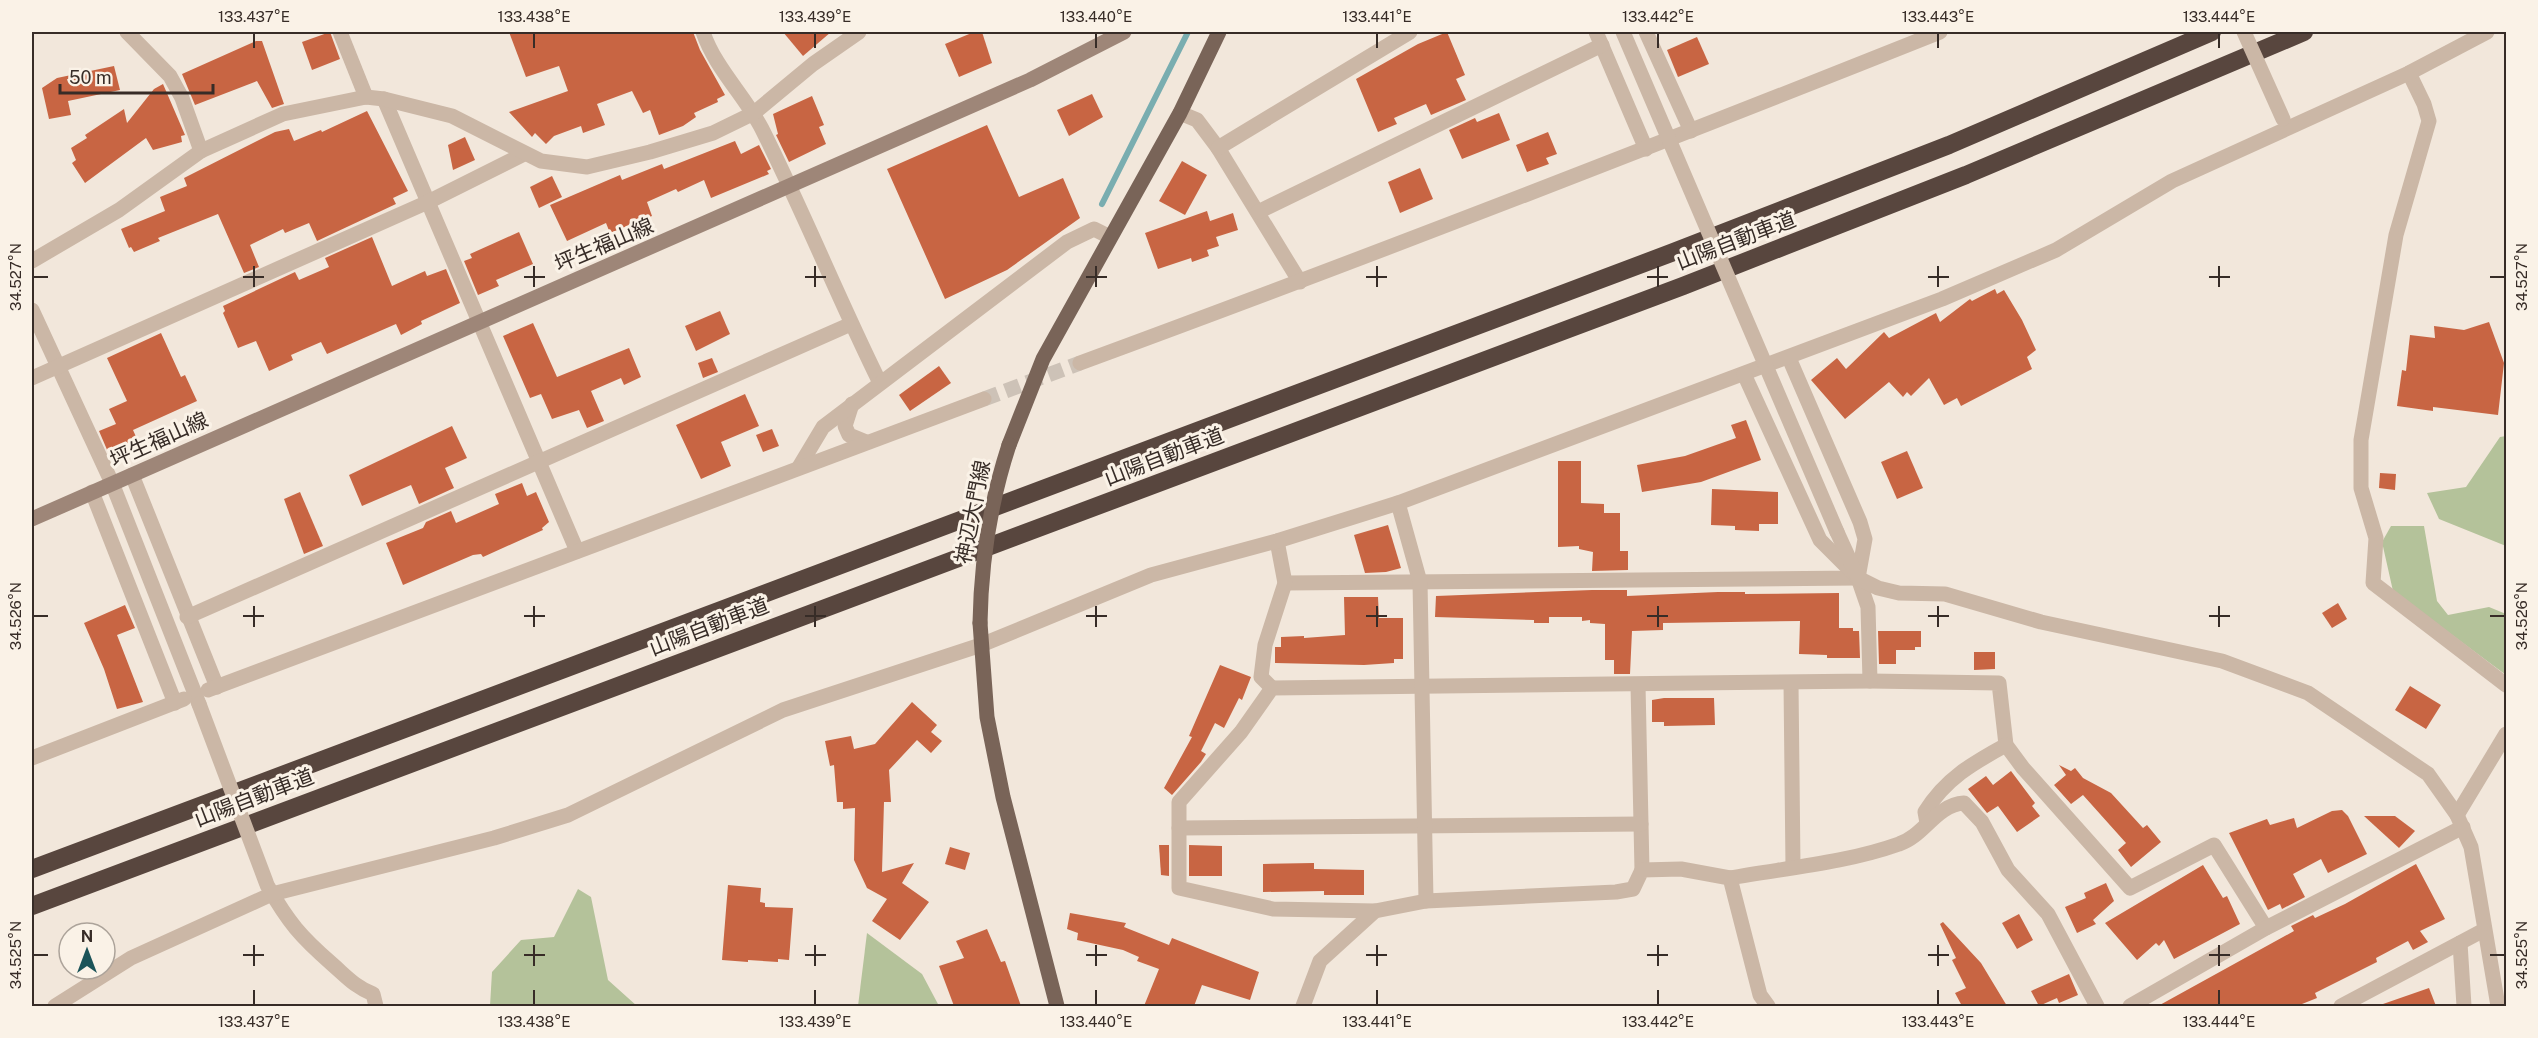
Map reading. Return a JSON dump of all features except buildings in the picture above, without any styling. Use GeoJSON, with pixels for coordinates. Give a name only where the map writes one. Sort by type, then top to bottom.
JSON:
{"type":"FeatureCollection","features":[{"type":"Feature","properties":{"kind":"highway","name":"山陽自動車道"},"geometry":{"type":"LineString","coordinates":[[32,868],[1671,254],[1949,145],[2212,32]]}},
{"type":"Feature","properties":{"kind":"highway","name":"山陽自動車道"},"geometry":{"type":"LineString","coordinates":[[32,906],[1683,286],[1966,176],[2304,32]]}},
{"type":"Feature","properties":{"kind":"main road","name":"坪生福山線"},"geometry":{"type":"LineString","coordinates":[[32,519],[791,187],[1030,80],[1101,37],[1124,32]]}},
{"type":"Feature","properties":{"kind":"main road","name":"神辺大門線"},"geometry":{"type":"LineString","coordinates":[[1057,1006],[1003,797],[987,717],[981,645],[981,588],[996,487],[1009,445],[1043,359],[1180,113],[1219,32]]}},
{"type":"Feature","properties":{"kind":"street"},"geometry":{"type":"LineString","coordinates":[[127,32],[170,76],[182,98],[201,151]]}},
{"type":"Feature","properties":{"kind":"street"},"geometry":{"type":"LineString","coordinates":[[339,32],[366,97]]}},
{"type":"Feature","properties":{"kind":"street"},"geometry":{"type":"LineString","coordinates":[[703,32],[742,100],[754,113],[791,187],[851,324],[880,383]]}},
{"type":"Feature","properties":{"kind":"street"},"geometry":{"type":"LineString","coordinates":[[32,261],[119,210],[201,151],[283,114],[366,97],[384,99],[452,116],[524,154],[541,160],[587,167],[650,152],[713,133],[754,113],[813,64],[858,32]]}},
{"type":"Feature","properties":{"kind":"street"},"geometry":{"type":"LineString","coordinates":[[1218,148],[1410,32]]}},
{"type":"Feature","properties":{"kind":"street"},"geometry":{"type":"LineString","coordinates":[[1623,32],[1858,578],[1868,607],[1870,681]]}},
{"type":"Feature","properties":{"kind":"street"},"geometry":{"type":"LineString","coordinates":[[1646,32],[1691,131]]}},
{"type":"Feature","properties":{"kind":"street"},"geometry":{"type":"LineString","coordinates":[[1080,363],[1300,282],[1646,149],[1940,32]]}},
{"type":"Feature","properties":{"kind":"street"},"geometry":{"type":"LineString","coordinates":[[2244,32],[2285,124]]}},
{"type":"Feature","properties":{"kind":"street"},"geometry":{"type":"LineString","coordinates":[[55,1006],[130,958],[269,888],[494,838],[567,815],[783,710],[981,645],[1151,575],[1277,541],[1398,503],[1942,299],[2056,250],[2172,181],[2285,124],[2409,73],[2487,32]]}},
{"type":"Feature","properties":{"kind":"street"},"geometry":{"type":"LineString","coordinates":[[1258,212],[1599,38],[1646,149]]}},
{"type":"Feature","properties":{"kind":"street"},"geometry":{"type":"LineString","coordinates":[[2409,73],[2424,104],[2429,122],[2396,235],[2361,440],[2361,488],[2376,538],[2373,583],[2506,685]]}},
{"type":"Feature","properties":{"kind":"street"},"geometry":{"type":"LineString","coordinates":[[384,99],[577,551]]}},
{"type":"Feature","properties":{"kind":"street"},"geometry":{"type":"LineString","coordinates":[[1180,113],[1197,120],[1218,148],[1300,282]]}},
{"type":"Feature","properties":{"kind":"street"},"geometry":{"type":"LineString","coordinates":[[32,378],[428,202],[524,154]]}},
{"type":"Feature","properties":{"kind":"street"},"geometry":{"type":"LineString","coordinates":[[799,467],[823,427],[1067,242],[1094,229],[1110,237]]}},
{"type":"Feature","properties":{"kind":"street"},"geometry":{"type":"LineString","coordinates":[[32,310],[112,483],[186,702]]}},
{"type":"Feature","properties":{"kind":"street"},"geometry":{"type":"LineString","coordinates":[[187,617],[851,324]]}},
{"type":"Feature","properties":{"kind":"street"},"geometry":{"type":"LineString","coordinates":[[1788,358],[1860,522],[1865,539],[1858,578]]}},
{"type":"Feature","properties":{"kind":"street"},"geometry":{"type":"LineString","coordinates":[[1744,374],[1820,540],[1858,578]]}},
{"type":"Feature","properties":{"kind":"street"},"geometry":{"type":"LineString","coordinates":[[132,475],[212,689],[984,399]]}},
{"type":"Feature","properties":{"kind":"street"},"geometry":{"type":"LineString","coordinates":[[852,404],[845,426],[849,435],[866,442]]}},
{"type":"Feature","properties":{"kind":"street"},"geometry":{"type":"LineString","coordinates":[[92,492],[269,888],[291,926],[356,987],[373,994],[376,1006]]}},
{"type":"Feature","properties":{"kind":"street"},"geometry":{"type":"LineString","coordinates":[[1398,503],[1420,582],[1424,685],[1426,901]]}},
{"type":"Feature","properties":{"kind":"street"},"geometry":{"type":"LineString","coordinates":[[1277,541],[1285,583],[1264,656],[1261,677],[1272,688],[1870,681],[1999,683],[2006,745],[2023,768],[2130,888],[2214,845],[2266,928]]}},
{"type":"Feature","properties":{"kind":"street"},"geometry":{"type":"LineString","coordinates":[[1285,583],[1858,578],[1899,593],[1945,594],[2041,622],[2222,661],[2308,693],[2428,774],[2460,821],[2471,847],[2498,1006]]}},
{"type":"Feature","properties":{"kind":"street"},"geometry":{"type":"LineString","coordinates":[[1791,683],[1793,867]]}},
{"type":"Feature","properties":{"kind":"street"},"geometry":{"type":"LineString","coordinates":[[1272,688],[1241,732],[1179,802],[1179,888],[1273,909],[1375,911],[1426,901],[1616,892],[1633,889],[1642,870],[1638,685]]}},
{"type":"Feature","properties":{"kind":"street"},"geometry":{"type":"LineString","coordinates":[[32,758],[186,702]]}},
{"type":"Feature","properties":{"kind":"street"},"geometry":{"type":"LineString","coordinates":[[2132,1006],[2266,928],[2460,821],[2506,734]]}},
{"type":"Feature","properties":{"kind":"street"},"geometry":{"type":"LineString","coordinates":[[1927,823],[1925,812],[1936,794],[1964,768],[2006,745]]}},
{"type":"Feature","properties":{"kind":"street"},"geometry":{"type":"LineString","coordinates":[[1642,870],[1681,869],[1730,878],[1793,867],[1901,844],[1951,804],[1964,803],[1982,822],[2008,870],[2048,914],[2097,1006]]}},
{"type":"Feature","properties":{"kind":"street"},"geometry":{"type":"LineString","coordinates":[[1179,828],[1641,824]]}},
{"type":"Feature","properties":{"kind":"street"},"geometry":{"type":"LineString","coordinates":[[1730,878],[1760,995],[1768,1006]]}},
{"type":"Feature","properties":{"kind":"street"},"geometry":{"type":"LineString","coordinates":[[1303,1006],[1320,961],[1375,911]]}},
{"type":"Feature","properties":{"kind":"street"},"geometry":{"type":"LineString","coordinates":[[2341,1006],[2484,930]]}},
{"type":"Feature","properties":{"kind":"street"},"geometry":{"type":"LineString","coordinates":[[2460,943],[2464,1006]]}},
{"type":"Feature","properties":{"kind":"green space"},"geometry":{"type":"Polygon","coordinates":[[[2506,436],[2506,546],[2439,519],[2427,493],[2466,487],[2500,437],[2506,436]]]}},
{"type":"Feature","properties":{"kind":"green space"},"geometry":{"type":"Polygon","coordinates":[[[2391,526],[2424,526],[2437,601],[2448,615],[2489,607],[2506,614],[2506,675],[2393,591],[2382,542],[2391,526]]]}},
{"type":"Feature","properties":{"kind":"green space"},"geometry":{"type":"Polygon","coordinates":[[[578,889],[591,897],[608,980],[637,1006],[490,1006],[492,972],[521,940],[554,937],[578,889]]]}},
{"type":"Feature","properties":{"kind":"green space"},"geometry":{"type":"Polygon","coordinates":[[[867,933],[922,974],[939,1006],[858,1006],[867,933]]]}},
{"type":"Feature","properties":{"kind":"waterway"},"geometry":{"type":"LineString","coordinates":[[1102,204],[1188,32]]}},
{"type":"Feature","properties":{"kind":"tunnel"},"geometry":{"type":"LineString","coordinates":[[984,399],[1080,363]]}}]}
